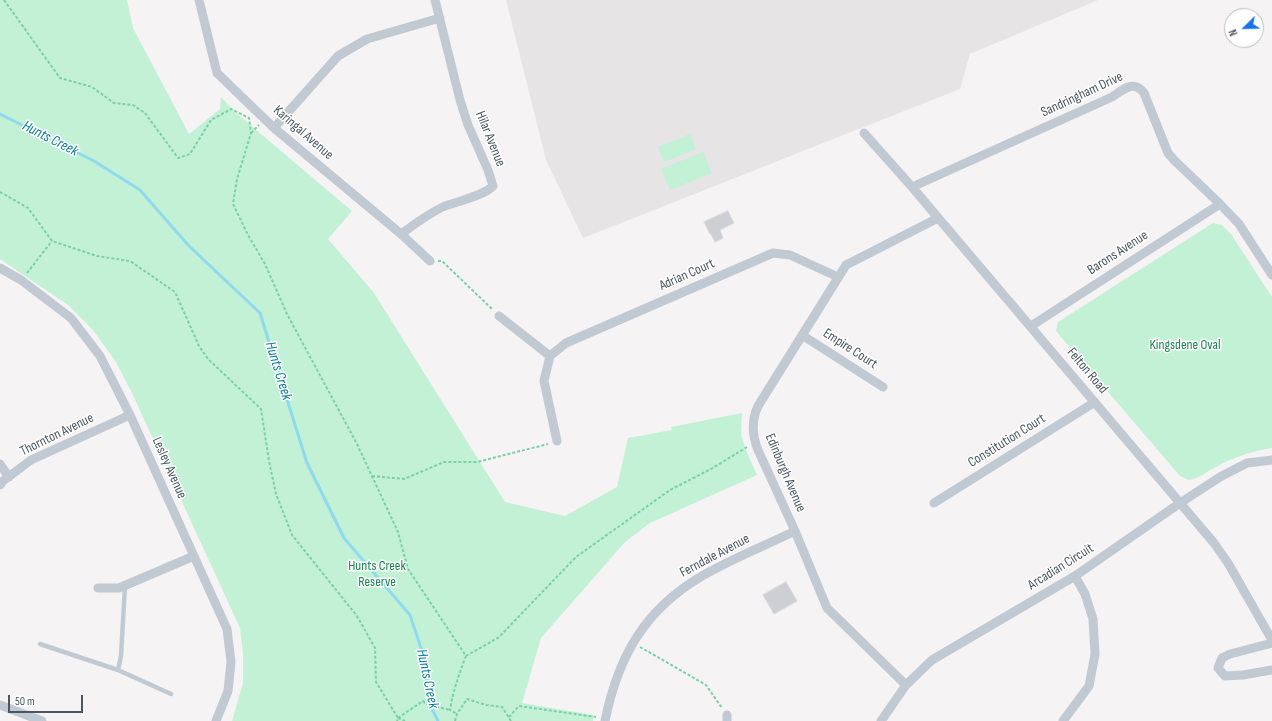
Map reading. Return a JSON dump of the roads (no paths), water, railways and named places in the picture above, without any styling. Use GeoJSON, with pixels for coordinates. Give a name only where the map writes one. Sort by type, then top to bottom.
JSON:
{"type":"FeatureCollection","features":[{"type":"Feature","properties":{"kind":"street","name":"Karingal Avenue"},"geometry":{"type":"LineString","coordinates":[[199,0],[217,73],[274,128],[401,234],[430,261]]}},
{"type":"Feature","properties":{"kind":"street","name":"Hilar Avenue"},"geometry":{"type":"LineString","coordinates":[[401,234],[421,220],[445,207],[475,196],[494,186],[464,113],[435,0]]}},
{"type":"Feature","properties":{"kind":"street"},"geometry":{"type":"LineString","coordinates":[[274,128],[338,56],[367,39],[440,18]]}},
{"type":"Feature","properties":{"kind":"street","name":"Sandringham Drive"},"geometry":{"type":"LineString","coordinates":[[912,187],[1112,97],[1127,87],[1132,86],[1140,89],[1144,93],[1168,153],[1220,204],[1241,227],[1272,275]]}},
{"type":"Feature","properties":{"kind":"street","name":"Felton Road"},"geometry":{"type":"LineString","coordinates":[[864,133],[912,187],[1095,402],[1180,503],[1228,563],[1272,642],[1230,654],[1222,658],[1218,668],[1225,676],[1243,675],[1272,670]]}},
{"type":"Feature","properties":{"kind":"street","name":"Barons Avenue"},"geometry":{"type":"LineString","coordinates":[[1030,326],[1220,204]]}},
{"type":"Feature","properties":{"kind":"street","name":"Edinburgh Avenue"},"geometry":{"type":"LineString","coordinates":[[906,685],[827,608],[755,442],[752,431],[754,413],[846,265],[938,218]]}},
{"type":"Feature","properties":{"kind":"street","name":"Adrian Court"},"geometry":{"type":"LineString","coordinates":[[550,356],[566,343],[773,252],[790,255],[838,277]]}},
{"type":"Feature","properties":{"kind":"street","name":"Lesley Avenue"},"geometry":{"type":"LineString","coordinates":[[0,268],[21,280],[71,318],[100,356],[130,415],[227,629],[231,662],[228,691],[216,721]]}},
{"type":"Feature","properties":{"kind":"street"},"geometry":{"type":"LineString","coordinates":[[499,316],[550,356],[544,381],[557,441]]}},
{"type":"Feature","properties":{"kind":"street","name":"Empire Court"},"geometry":{"type":"LineString","coordinates":[[802,335],[883,387]]}},
{"type":"Feature","properties":{"kind":"street","name":"Constitution Court"},"geometry":{"type":"LineString","coordinates":[[934,504],[1095,402]]}},
{"type":"Feature","properties":{"kind":"street","name":"Thornton Avenue"},"geometry":{"type":"LineString","coordinates":[[0,485],[3,481],[31,460],[130,415]]}},
{"type":"Feature","properties":{"kind":"street","name":"Arcadian Circuit"},"geometry":{"type":"LineString","coordinates":[[881,721],[906,685],[932,660],[1075,576],[1220,477],[1247,463],[1272,460]]}},
{"type":"Feature","properties":{"kind":"street"},"geometry":{"type":"LineString","coordinates":[[0,464],[9,477]]}},
{"type":"Feature","properties":{"kind":"street","name":"Ferndale Avenue"},"geometry":{"type":"LineString","coordinates":[[605,719],[612,687],[621,665],[633,642],[658,610],[674,595],[703,576],[795,532]]}},
{"type":"Feature","properties":{"kind":"street"},"geometry":{"type":"LineString","coordinates":[[98,588],[119,588],[125,586],[194,556]]}},
{"type":"Feature","properties":{"kind":"street"},"geometry":{"type":"LineString","coordinates":[[1063,721],[1088,686],[1095,654],[1093,619],[1085,594],[1075,576]]}},
{"type":"Feature","properties":{"kind":"street"},"geometry":{"type":"LineString","coordinates":[[0,705],[42,721]]}},
{"type":"Feature","properties":{"kind":"lane"},"geometry":{"type":"LineString","coordinates":[[118,670],[121,656],[125,586]]}},
{"type":"Feature","properties":{"kind":"lane"},"geometry":{"type":"LineString","coordinates":[[40,644],[118,670],[171,694]]}},
{"type":"Feature","properties":{"kind":"waterway","name":"Hunts Creek"},"geometry":{"type":"LineString","coordinates":[[0,114],[94,161],[140,190],[188,245],[260,313],[307,463],[344,538],[410,615],[425,660],[430,705],[438,721]]}},
{"type":"Feature","properties":{"kind":"park label","name":"Kingsdene Oval"},"geometry":{"type":"Point","coordinates":[1185,345]}},
{"type":"Feature","properties":{"kind":"park label","name":"Hunts Creek Reserve"},"geometry":{"type":"Point","coordinates":[377,574]}}]}
